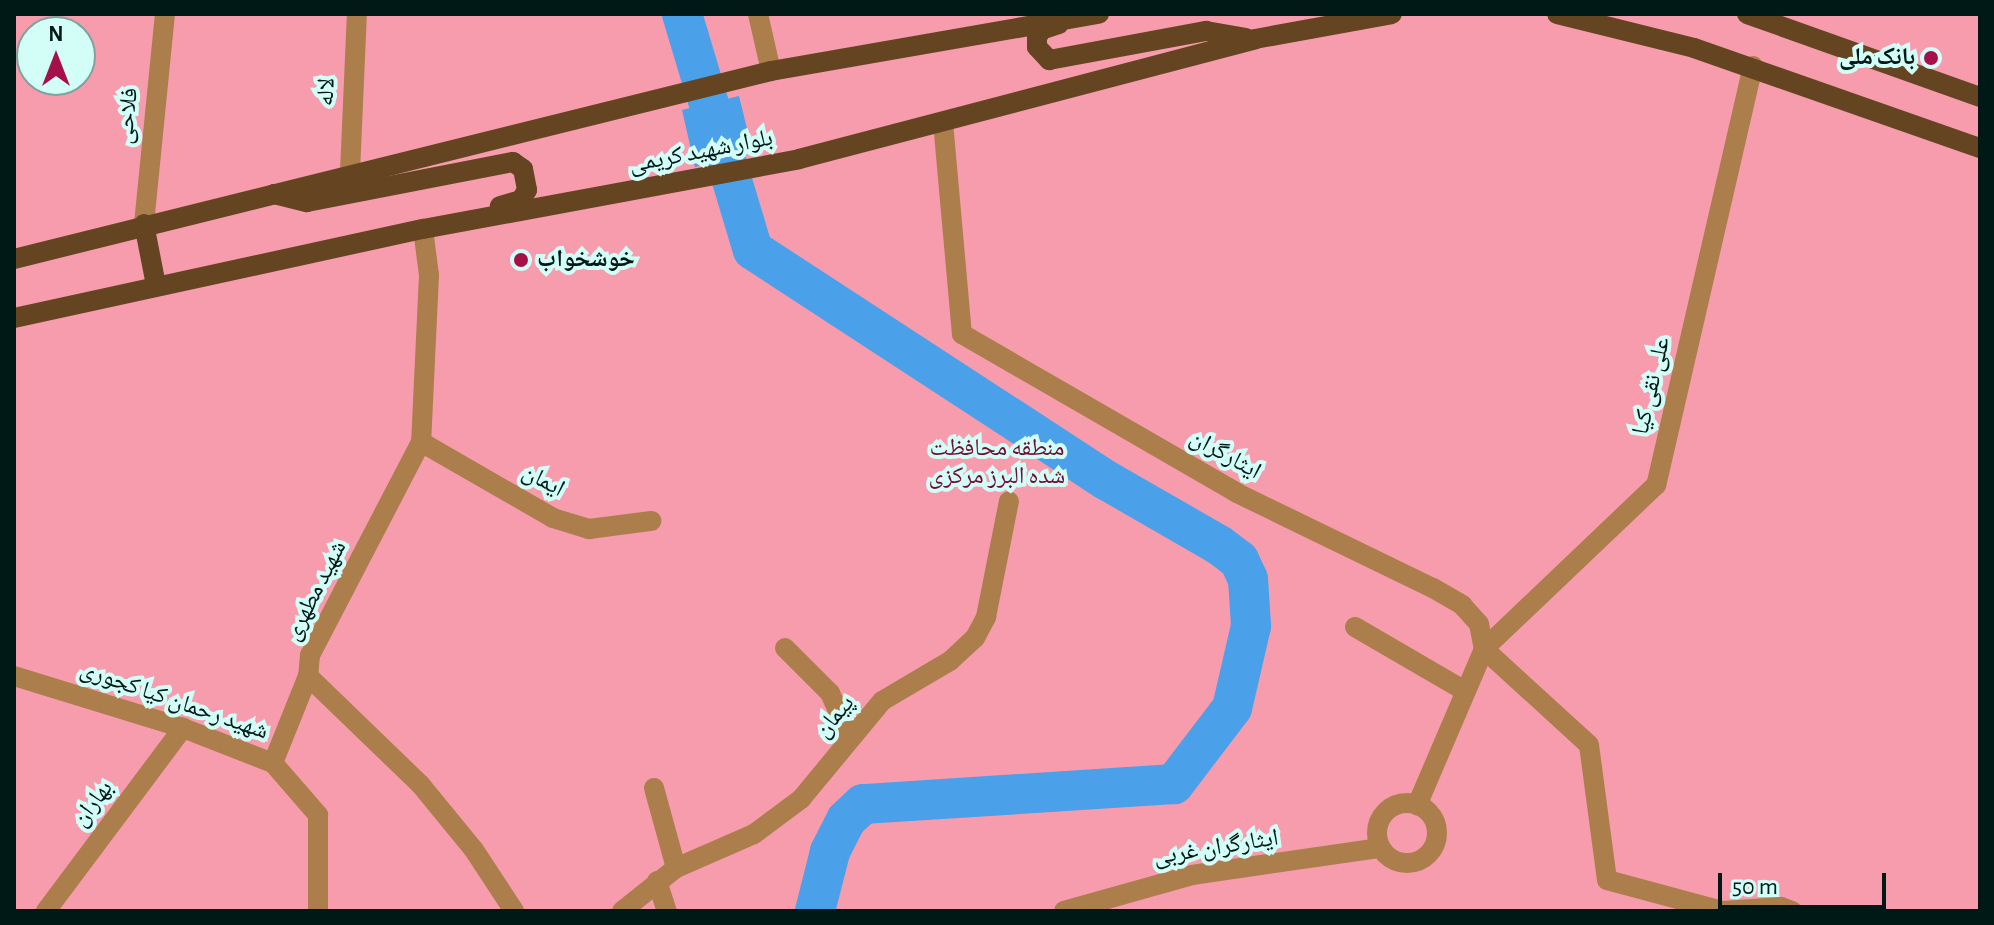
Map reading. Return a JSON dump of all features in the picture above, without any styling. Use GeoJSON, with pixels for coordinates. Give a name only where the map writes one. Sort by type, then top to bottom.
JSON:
{"type":"FeatureCollection","features":[{"type":"Feature","properties":{"kind":"main road","name":"بلوار شهید کریمی"},"geometry":{"type":"LineString","coordinates":[[14,318],[423,229],[682,184],[799,159],[1255,39],[1392,14]]}},
{"type":"Feature","properties":{"kind":"main road"},"geometry":{"type":"LineString","coordinates":[[1557,14],[1753,66],[1980,148]]}},
{"type":"Feature","properties":{"kind":"main road"},"geometry":{"type":"LineString","coordinates":[[1747,14],[1782,19],[1980,97]]}},
{"type":"Feature","properties":{"kind":"main road"},"geometry":{"type":"LineString","coordinates":[[14,257],[46,252],[144,224],[662,95],[1018,20],[1090,16]]}},
{"type":"Feature","properties":{"kind":"main road"},"geometry":{"type":"LineString","coordinates":[[1090,16],[1041,30],[1037,38],[1042,55],[1061,61],[1206,31],[1255,39]]}},
{"type":"Feature","properties":{"kind":"main road"},"geometry":{"type":"LineString","coordinates":[[273,194],[307,202],[501,163],[523,169],[527,190],[521,200],[423,229]]}},
{"type":"Feature","properties":{"kind":"main road"},"geometry":{"type":"LineString","coordinates":[[144,224],[156,285]]}},
{"type":"Feature","properties":{"kind":"street","name":"فلاحی"},"geometry":{"type":"LineString","coordinates":[[144,224],[165,14]]}},
{"type":"Feature","properties":{"kind":"street","name":"لاله"},"geometry":{"type":"LineString","coordinates":[[350,172],[357,14]]}},
{"type":"Feature","properties":{"kind":"street"},"geometry":{"type":"LineString","coordinates":[[758,14],[771,71]]}},
{"type":"Feature","properties":{"kind":"street","name":"علی نقی کیا"},"geometry":{"type":"LineString","coordinates":[[1484,649],[1656,485],[1753,66]]}},
{"type":"Feature","properties":{"kind":"street","name":"ایثارگران"},"geometry":{"type":"LineString","coordinates":[[943,122],[962,334],[1237,493],[1462,605],[1479,624],[1484,649]]}},
{"type":"Feature","properties":{"kind":"street","name":"شهید مطهری"},"geometry":{"type":"LineString","coordinates":[[423,229],[429,275],[421,442],[310,655],[308,676],[420,784],[474,850],[514,911]]}},
{"type":"Feature","properties":{"kind":"street"},"geometry":{"type":"LineString","coordinates":[[14,324],[62,307]]}},
{"type":"Feature","properties":{"kind":"street","name":"ایمان"},"geometry":{"type":"LineString","coordinates":[[421,442],[553,518],[589,529],[651,521]]}},
{"type":"Feature","properties":{"kind":"street","name":"پیمان"},"geometry":{"type":"LineString","coordinates":[[622,911],[676,868],[754,834],[801,799],[882,701],[950,661],[975,638],[986,617],[1009,501]]}},
{"type":"Feature","properties":{"kind":"street"},"geometry":{"type":"LineString","coordinates":[[1355,627],[1465,691]]}},
{"type":"Feature","properties":{"kind":"street"},"geometry":{"type":"LineString","coordinates":[[785,648],[830,693],[850,738]]}},
{"type":"Feature","properties":{"kind":"street"},"geometry":{"type":"LineString","coordinates":[[1417,805],[1484,649],[1589,745],[1607,880],[1723,911],[1785,910]]}},
{"type":"Feature","properties":{"kind":"street","name":"شهید رحمان کیا کجوری"},"geometry":{"type":"LineString","coordinates":[[14,676],[183,728],[273,763],[308,676]]}},
{"type":"Feature","properties":{"kind":"street","name":"بهاران"},"geometry":{"type":"LineString","coordinates":[[46,911],[183,728]]}},
{"type":"Feature","properties":{"kind":"street"},"geometry":{"type":"LineString","coordinates":[[273,763],[318,815],[318,911]]}},
{"type":"Feature","properties":{"kind":"street"},"geometry":{"type":"LineString","coordinates":[[654,788],[676,868]]}},
{"type":"Feature","properties":{"kind":"street"},"geometry":{"type":"LineString","coordinates":[[1417,805],[1436,826],[1429,853],[1408,863],[1394,861],[1380,848],[1377,828],[1387,810],[1417,805]]}},
{"type":"Feature","properties":{"kind":"street","name":"ایثارگران غربی"},"geometry":{"type":"LineString","coordinates":[[1064,911],[1192,875],[1380,848]]}},
{"type":"Feature","properties":{"kind":"street"},"geometry":{"type":"LineString","coordinates":[[657,881],[667,911]]}},
{"type":"Feature","properties":{"kind":"green space","name":"منطقه محافظت شده البرز مرکزی"},"geometry":{"type":"Polygon","coordinates":[[[14,14],[1980,14],[1980,911],[14,911],[14,14]]]}},
{"type":"Feature","properties":{"kind":"water"},"geometry":{"type":"Polygon","coordinates":[[[739,96],[753,153],[695,167],[682,110],[739,96]]]}},
{"type":"Feature","properties":{"kind":"waterway"},"geometry":{"type":"LineString","coordinates":[[682,14],[753,250],[1106,480],[1219,545],[1239,560],[1248,579],[1251,626],[1232,708],[1174,784],[863,804],[846,820],[830,852],[815,911]]}},
{"type":"Feature","properties":{"kind":"place","name":"بانک ملی"},"geometry":{"type":"Point","coordinates":[1931,58]}},
{"type":"Feature","properties":{"kind":"place","name":"خوشخواب"},"geometry":{"type":"Point","coordinates":[521,260]}}]}
